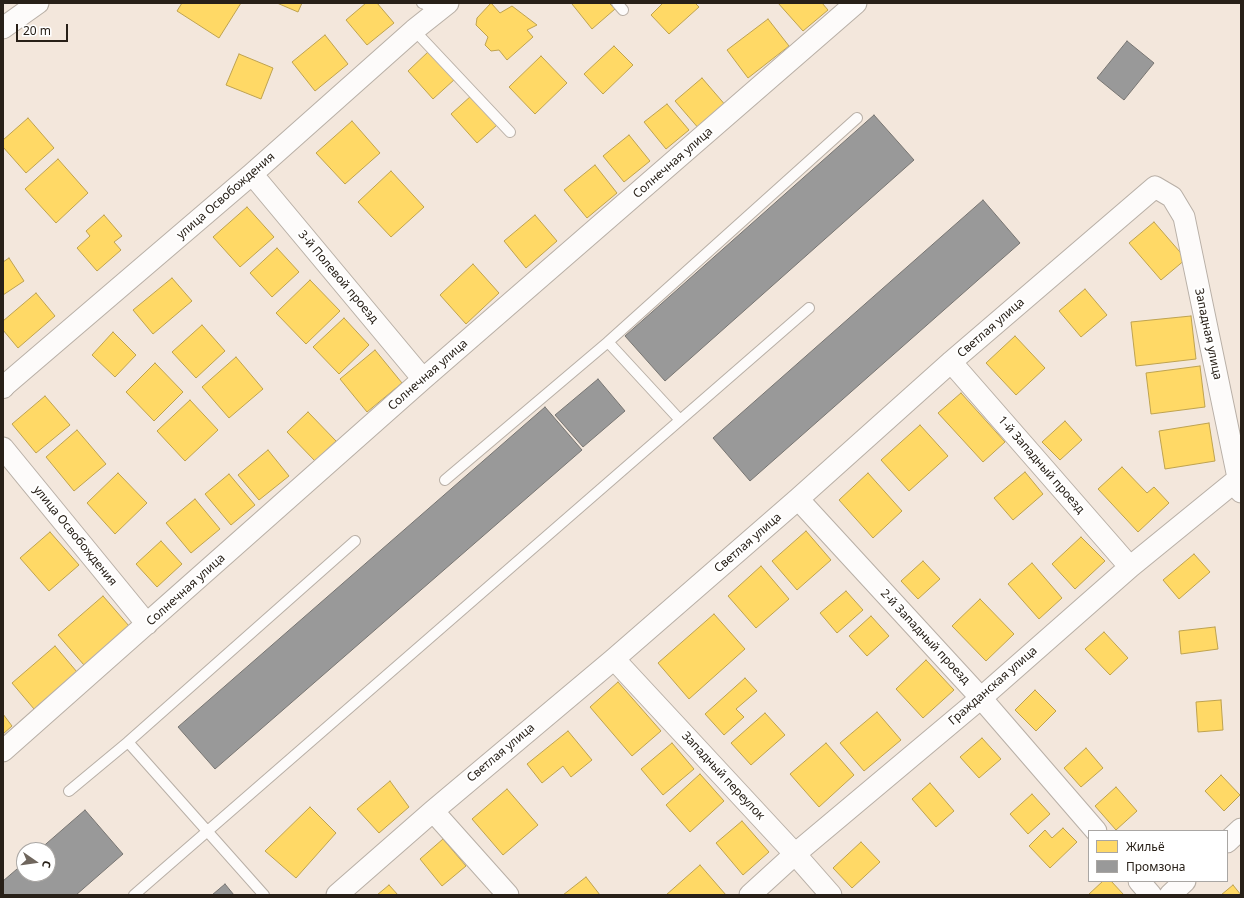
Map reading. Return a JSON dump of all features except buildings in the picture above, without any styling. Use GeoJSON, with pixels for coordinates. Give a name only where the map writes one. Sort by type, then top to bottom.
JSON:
{"type":"FeatureCollection","features":[{"type":"Feature","properties":{"kind":"street"},"geometry":{"type":"LineString","coordinates":[[3,28],[38,3]]}},
{"type":"Feature","properties":{"kind":"street","name":"Солнечная улица"},"geometry":{"type":"LineString","coordinates":[[3,751],[423,379],[856,3]]}},
{"type":"Feature","properties":{"kind":"street","name":"улица Освобождения"},"geometry":{"type":"LineString","coordinates":[[3,387],[252,174],[414,30],[437,5]]}},
{"type":"Feature","properties":{"kind":"street","name":"3-й Полевой проезд"},"geometry":{"type":"LineString","coordinates":[[252,174],[423,379]]}},
{"type":"Feature","properties":{"kind":"street","name":"Светлая улица"},"geometry":{"type":"LineString","coordinates":[[337,895],[798,499],[951,362],[1156,187]]}},
{"type":"Feature","properties":{"kind":"street","name":"Западная улица"},"geometry":{"type":"LineString","coordinates":[[1156,187],[1172,198],[1184,217],[1239,485]]}},
{"type":"Feature","properties":{"kind":"street","name":"1-й Западный проезд"},"geometry":{"type":"LineString","coordinates":[[951,362],[1130,567]]}},
{"type":"Feature","properties":{"kind":"street","name":"улица Освобождения"},"geometry":{"type":"LineString","coordinates":[[3,448],[147,624]]}},
{"type":"Feature","properties":{"kind":"street","name":"Гражданская улица"},"geometry":{"type":"LineString","coordinates":[[750,895],[795,854],[981,698],[1130,567],[1239,485]]}},
{"type":"Feature","properties":{"kind":"street","name":"2-й Западный проезд"},"geometry":{"type":"LineString","coordinates":[[798,499],[981,698],[1095,830]]}},
{"type":"Feature","properties":{"kind":"street","name":"Западный переулок"},"geometry":{"type":"LineString","coordinates":[[614,658],[831,895]]}},
{"type":"Feature","properties":{"kind":"street"},"geometry":{"type":"LineString","coordinates":[[433,811],[508,895]]}},
{"type":"Feature","properties":{"kind":"street"},"geometry":{"type":"LineString","coordinates":[[1228,841],[1241,829]]}},
{"type":"Feature","properties":{"kind":"street"},"geometry":{"type":"LineString","coordinates":[[1140,882],[1151,895]]}},
{"type":"Feature","properties":{"kind":"street"},"geometry":{"type":"LineString","coordinates":[[1170,895],[1184,882]]}},
{"type":"Feature","properties":{"kind":"lane"},"geometry":{"type":"LineString","coordinates":[[414,30],[510,132]]}},
{"type":"Feature","properties":{"kind":"lane"},"geometry":{"type":"LineString","coordinates":[[445,480],[608,342],[858,118]]}},
{"type":"Feature","properties":{"kind":"lane"},"geometry":{"type":"LineString","coordinates":[[134,895],[809,308]]}},
{"type":"Feature","properties":{"kind":"lane"},"geometry":{"type":"LineString","coordinates":[[608,342],[680,420]]}},
{"type":"Feature","properties":{"kind":"lane"},"geometry":{"type":"LineString","coordinates":[[69,791],[128,742],[355,541]]}},
{"type":"Feature","properties":{"kind":"lane"},"geometry":{"type":"LineString","coordinates":[[128,742],[264,895]]}}]}
